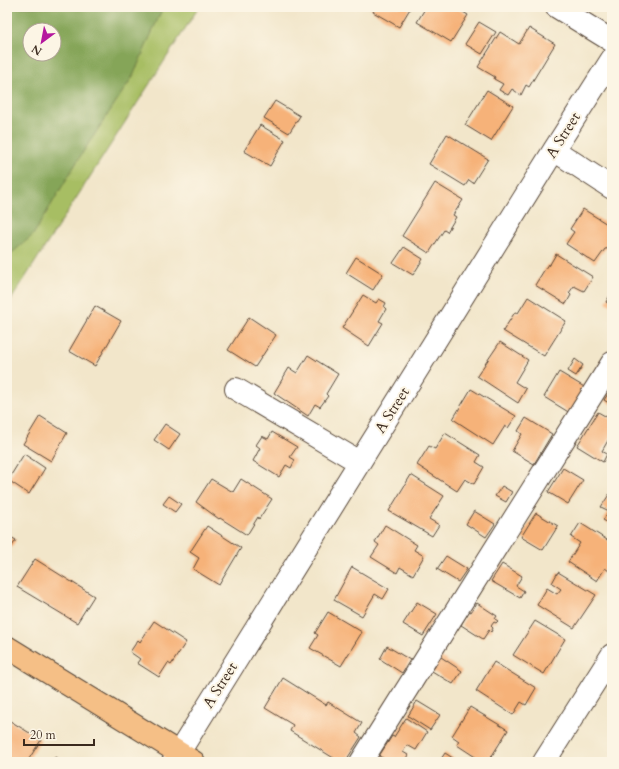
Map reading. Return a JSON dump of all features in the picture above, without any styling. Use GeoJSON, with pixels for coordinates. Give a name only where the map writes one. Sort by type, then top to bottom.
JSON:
{"type":"FeatureCollection","features":[{"type":"Feature","properties":{"kind":"main road"},"geometry":{"type":"LineString","coordinates":[[7,647],[182,759]]}},
{"type":"Feature","properties":{"kind":"street"},"geometry":{"type":"LineString","coordinates":[[557,7],[612,41]]}},
{"type":"Feature","properties":{"kind":"street","name":"A Street"},"geometry":{"type":"LineString","coordinates":[[182,759],[360,462],[612,59]]}},
{"type":"Feature","properties":{"kind":"street"},"geometry":{"type":"LineString","coordinates":[[554,150],[612,188]]}},
{"type":"Feature","properties":{"kind":"street"},"geometry":{"type":"LineString","coordinates":[[361,762],[612,362]]}},
{"type":"Feature","properties":{"kind":"street"},"geometry":{"type":"LineString","coordinates":[[236,389],[360,462]]}},
{"type":"Feature","properties":{"kind":"street"},"geometry":{"type":"LineString","coordinates":[[544,762],[612,655]]}},
{"type":"Feature","properties":{"kind":"green space"},"geometry":{"type":"Polygon","coordinates":[[[7,7],[199,7],[7,306],[7,7]]]}},
{"type":"Feature","properties":{"kind":"green space"},"geometry":{"type":"Polygon","coordinates":[[[7,7],[163,7],[133,76],[81,155],[33,235],[7,257],[7,7]]]}},
{"type":"Feature","properties":{"kind":"building"},"geometry":{"type":"Polygon","coordinates":[[[369,7],[411,7],[399,27],[373,12],[374,10],[369,7]]]}},
{"type":"Feature","properties":{"kind":"building"},"geometry":{"type":"Polygon","coordinates":[[[426,7],[455,7],[468,15],[451,42],[417,22],[426,7]]]}},
{"type":"Feature","properties":{"kind":"building"},"geometry":{"type":"Polygon","coordinates":[[[479,22],[496,32],[482,54],[465,44],[479,22]]]}},
{"type":"Feature","properties":{"kind":"building"},"geometry":{"type":"Polygon","coordinates":[[[529,28],[555,44],[529,87],[526,85],[521,95],[512,89],[508,95],[499,90],[503,84],[494,79],[495,77],[478,67],[500,32],[519,44],[529,28]]]}},
{"type":"Feature","properties":{"kind":"building"},"geometry":{"type":"Polygon","coordinates":[[[487,90],[513,106],[491,141],[465,125],[487,90]]]}},
{"type":"Feature","properties":{"kind":"building"},"geometry":{"type":"Polygon","coordinates":[[[275,101],[300,116],[289,133],[264,118],[275,101]]]}},
{"type":"Feature","properties":{"kind":"building"},"geometry":{"type":"Polygon","coordinates":[[[260,125],[285,140],[270,166],[244,151],[260,125]]]}},
{"type":"Feature","properties":{"kind":"building"},"geometry":{"type":"Polygon","coordinates":[[[447,134],[488,159],[473,183],[469,180],[465,186],[429,164],[447,134]]]}},
{"type":"Feature","properties":{"kind":"building"},"geometry":{"type":"Polygon","coordinates":[[[435,183],[463,200],[453,215],[456,217],[447,232],[444,230],[429,253],[402,236],[435,183]]]}},
{"type":"Feature","properties":{"kind":"building"},"geometry":{"type":"Polygon","coordinates":[[[583,209],[612,227],[612,248],[605,249],[595,263],[566,244],[574,232],[570,229],[583,209]]]}},
{"type":"Feature","properties":{"kind":"building"},"geometry":{"type":"Polygon","coordinates":[[[404,247],[423,259],[413,275],[393,263],[404,247]]]}},
{"type":"Feature","properties":{"kind":"building"},"geometry":{"type":"Polygon","coordinates":[[[556,254],[593,277],[584,291],[574,286],[569,293],[571,295],[566,304],[535,285],[556,254]]]}},
{"type":"Feature","properties":{"kind":"building"},"geometry":{"type":"Polygon","coordinates":[[[356,257],[383,274],[373,290],[346,273],[356,257]]]}},
{"type":"Feature","properties":{"kind":"building"},"geometry":{"type":"Polygon","coordinates":[[[612,292],[612,306],[606,302],[612,292]]]}},
{"type":"Feature","properties":{"kind":"building"},"geometry":{"type":"Polygon","coordinates":[[[363,295],[376,303],[379,299],[386,303],[384,307],[386,309],[379,321],[383,323],[369,346],[342,328],[363,295]]]}},
{"type":"Feature","properties":{"kind":"building"},"geometry":{"type":"Polygon","coordinates":[[[528,297],[566,321],[544,356],[503,331],[515,312],[518,313],[528,297]]]}},
{"type":"Feature","properties":{"kind":"building"},"geometry":{"type":"Polygon","coordinates":[[[95,306],[121,321],[95,366],[69,351],[95,306]]]}},
{"type":"Feature","properties":{"kind":"building"},"geometry":{"type":"Polygon","coordinates":[[[249,317],[276,335],[255,367],[228,350],[249,317]]]}},
{"type":"Feature","properties":{"kind":"building"},"geometry":{"type":"Polygon","coordinates":[[[500,342],[528,360],[515,382],[526,389],[518,403],[477,376],[500,342]]]}},
{"type":"Feature","properties":{"kind":"building"},"geometry":{"type":"Polygon","coordinates":[[[308,355],[338,374],[326,394],[328,396],[320,407],[315,404],[308,416],[274,393],[289,368],[297,373],[308,355]]]}},
{"type":"Feature","properties":{"kind":"building"},"geometry":{"type":"Polygon","coordinates":[[[575,359],[583,365],[576,376],[568,371],[575,359]]]}},
{"type":"Feature","properties":{"kind":"building"},"geometry":{"type":"Polygon","coordinates":[[[559,372],[586,388],[570,413],[544,397],[559,372]]]}},
{"type":"Feature","properties":{"kind":"building"},"geometry":{"type":"Polygon","coordinates":[[[612,388],[612,405],[604,400],[612,388]]]}},
{"type":"Feature","properties":{"kind":"building"},"geometry":{"type":"Polygon","coordinates":[[[471,389],[516,416],[508,428],[505,426],[493,445],[453,419],[471,389]]]}},
{"type":"Feature","properties":{"kind":"building"},"geometry":{"type":"Polygon","coordinates":[[[598,412],[612,420],[612,438],[610,437],[602,451],[607,454],[603,462],[577,446],[598,412]]]}},
{"type":"Feature","properties":{"kind":"building"},"geometry":{"type":"Polygon","coordinates":[[[40,416],[67,433],[51,461],[23,444],[40,416]]]}},
{"type":"Feature","properties":{"kind":"building"},"geometry":{"type":"Polygon","coordinates":[[[526,418],[552,434],[534,464],[512,451],[522,434],[518,431],[526,418]]]}},
{"type":"Feature","properties":{"kind":"building"},"geometry":{"type":"Polygon","coordinates":[[[165,424],[180,434],[169,450],[154,440],[165,424]]]}},
{"type":"Feature","properties":{"kind":"building"},"geometry":{"type":"Polygon","coordinates":[[[272,432],[297,447],[290,457],[295,460],[291,468],[286,465],[279,477],[253,461],[260,448],[256,445],[262,436],[268,439],[272,432]]]}},
{"type":"Feature","properties":{"kind":"building"},"geometry":{"type":"Polygon","coordinates":[[[445,433],[480,455],[476,462],[484,467],[474,484],[465,479],[457,491],[417,465],[429,446],[435,449],[445,433]]]}},
{"type":"Feature","properties":{"kind":"building"},"geometry":{"type":"Polygon","coordinates":[[[24,454],[45,468],[29,494],[8,480],[24,454]]]}},
{"type":"Feature","properties":{"kind":"building"},"geometry":{"type":"Polygon","coordinates":[[[563,468],[583,480],[568,504],[548,492],[563,468]]]}},
{"type":"Feature","properties":{"kind":"building"},"geometry":{"type":"Polygon","coordinates":[[[411,475],[444,496],[429,519],[439,525],[432,536],[389,511],[411,475]]]}},
{"type":"Feature","properties":{"kind":"building"},"geometry":{"type":"Polygon","coordinates":[[[211,479],[233,492],[241,479],[272,499],[259,519],[258,517],[247,535],[220,518],[219,519],[196,502],[211,479]]]}},
{"type":"Feature","properties":{"kind":"building"},"geometry":{"type":"Polygon","coordinates":[[[502,486],[512,492],[506,502],[495,496],[502,486]]]}},
{"type":"Feature","properties":{"kind":"building"},"geometry":{"type":"Polygon","coordinates":[[[610,493],[612,494],[612,525],[603,520],[609,511],[601,507],[610,493]]]}},
{"type":"Feature","properties":{"kind":"building"},"geometry":{"type":"Polygon","coordinates":[[[169,496],[181,504],[175,512],[163,504],[169,496]]]}},
{"type":"Feature","properties":{"kind":"building"},"geometry":{"type":"Polygon","coordinates":[[[474,511],[495,524],[486,537],[466,524],[474,511]]]}},
{"type":"Feature","properties":{"kind":"building"},"geometry":{"type":"Polygon","coordinates":[[[536,513],[558,526],[543,550],[521,537],[536,513]]]}},
{"type":"Feature","properties":{"kind":"building"},"geometry":{"type":"Polygon","coordinates":[[[580,523],[612,543],[612,566],[609,571],[605,568],[597,581],[568,562],[580,543],[571,537],[580,523]]]}},
{"type":"Feature","properties":{"kind":"building"},"geometry":{"type":"Polygon","coordinates":[[[385,525],[417,545],[414,550],[424,556],[413,575],[400,567],[397,573],[371,557],[379,545],[375,542],[385,525]]]}},
{"type":"Feature","properties":{"kind":"building"},"geometry":{"type":"Polygon","coordinates":[[[207,526],[241,548],[219,585],[193,569],[199,558],[190,552],[207,526]]]}},
{"type":"Feature","properties":{"kind":"building"},"geometry":{"type":"Polygon","coordinates":[[[7,535],[16,540],[7,554],[7,535]]]}},
{"type":"Feature","properties":{"kind":"building"},"geometry":{"type":"Polygon","coordinates":[[[446,556],[467,569],[458,582],[437,569],[446,556]]]}},
{"type":"Feature","properties":{"kind":"building"},"geometry":{"type":"Polygon","coordinates":[[[35,559],[94,596],[77,623],[17,587],[35,559]]]}},
{"type":"Feature","properties":{"kind":"building"},"geometry":{"type":"Polygon","coordinates":[[[502,564],[522,576],[516,586],[524,591],[520,598],[491,581],[502,564]]]}},
{"type":"Feature","properties":{"kind":"building"},"geometry":{"type":"Polygon","coordinates":[[[352,567],[389,589],[383,599],[375,594],[362,616],[334,600],[352,567]]]}},
{"type":"Feature","properties":{"kind":"building"},"geometry":{"type":"Polygon","coordinates":[[[558,572],[596,595],[574,628],[537,605],[547,588],[557,594],[561,589],[552,583],[558,572]]]}},
{"type":"Feature","properties":{"kind":"building"},"geometry":{"type":"Polygon","coordinates":[[[417,602],[437,614],[423,636],[403,624],[417,602]]]}},
{"type":"Feature","properties":{"kind":"building"},"geometry":{"type":"Polygon","coordinates":[[[477,603],[497,616],[495,619],[498,621],[496,623],[494,622],[491,626],[493,628],[491,632],[489,630],[483,639],[461,625],[469,611],[471,612],[477,603]]]}},
{"type":"Feature","properties":{"kind":"building"},"geometry":{"type":"Polygon","coordinates":[[[328,612],[362,632],[341,666],[310,648],[318,635],[315,633],[328,612]]]}},
{"type":"Feature","properties":{"kind":"building"},"geometry":{"type":"Polygon","coordinates":[[[154,621],[186,642],[171,665],[168,663],[159,677],[137,663],[140,659],[130,652],[138,640],[140,642],[154,621]]]}},
{"type":"Feature","properties":{"kind":"building"},"geometry":{"type":"Polygon","coordinates":[[[535,621],[565,639],[544,674],[513,655],[535,621]]]}},
{"type":"Feature","properties":{"kind":"building"},"geometry":{"type":"Polygon","coordinates":[[[387,646],[410,660],[402,673],[380,659],[387,646]]]}},
{"type":"Feature","properties":{"kind":"building"},"geometry":{"type":"Polygon","coordinates":[[[441,657],[462,671],[453,684],[432,671],[441,657]]]}},
{"type":"Feature","properties":{"kind":"building"},"geometry":{"type":"Polygon","coordinates":[[[494,662],[536,688],[526,705],[521,702],[513,715],[476,691],[494,662]]]}},
{"type":"Feature","properties":{"kind":"building"},"geometry":{"type":"Polygon","coordinates":[[[283,678],[326,705],[328,702],[362,723],[356,733],[361,737],[345,762],[340,762],[290,731],[293,725],[265,708],[283,678]]]}},
{"type":"Feature","properties":{"kind":"building"},"geometry":{"type":"Polygon","coordinates":[[[417,701],[440,715],[430,730],[408,716],[417,701]]]}},
{"type":"Feature","properties":{"kind":"building"},"geometry":{"type":"Polygon","coordinates":[[[470,707],[508,730],[488,762],[483,762],[457,745],[459,741],[452,736],[470,707]]]}},
{"type":"Feature","properties":{"kind":"building"},"geometry":{"type":"Polygon","coordinates":[[[406,718],[427,732],[416,750],[407,745],[403,752],[408,755],[404,762],[390,762],[379,756],[392,736],[394,737],[406,718]]]}},
{"type":"Feature","properties":{"kind":"building"},"geometry":{"type":"Polygon","coordinates":[[[7,719],[41,740],[27,762],[14,762],[7,758],[7,719]]]}},
{"type":"Feature","properties":{"kind":"building"},"geometry":{"type":"Polygon","coordinates":[[[445,753],[459,762],[439,762],[445,753]]]}},
{"type":"Feature","properties":{"kind":"building"},"geometry":{"type":"Polygon","coordinates":[[[55,757],[63,762],[52,762],[55,757]]]}}]}
